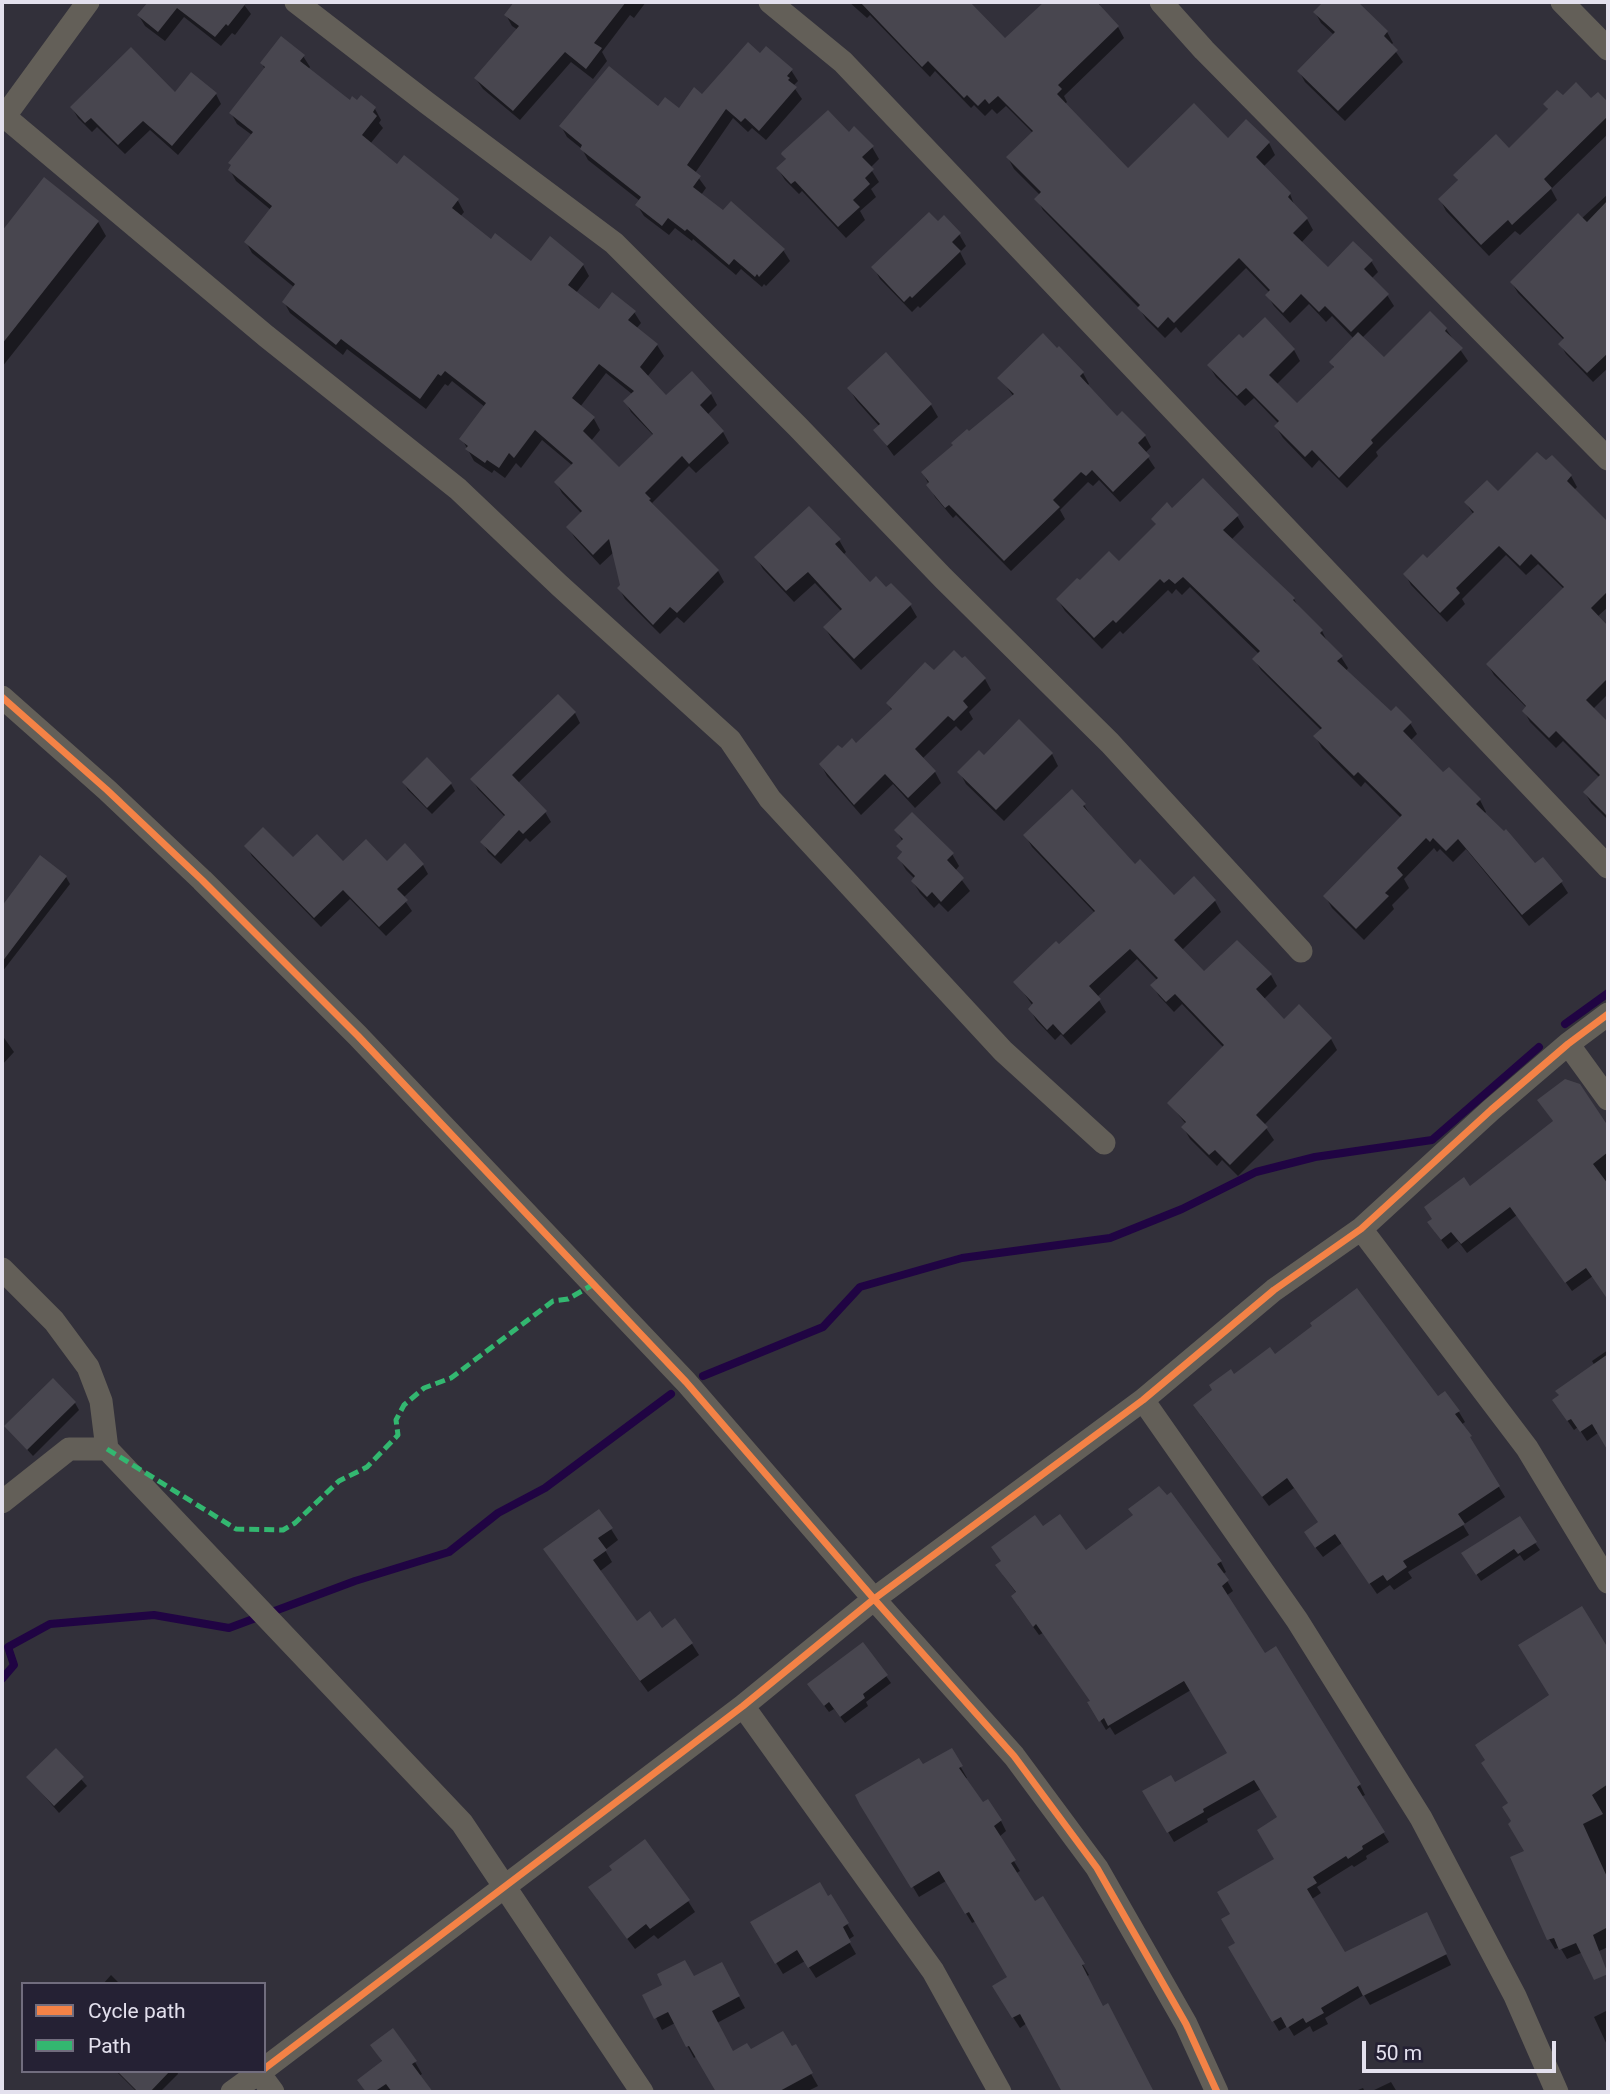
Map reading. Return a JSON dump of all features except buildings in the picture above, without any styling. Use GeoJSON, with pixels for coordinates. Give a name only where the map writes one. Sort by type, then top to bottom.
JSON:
{"type":"FeatureCollection","features":[{"type":"Feature","properties":{"kind":"street"},"geometry":{"type":"LineString","coordinates":[[88,2],[3,118],[266,336],[458,489],[558,585],[730,740],[769,799],[1003,1051],[1104,1143]]}},
{"type":"Feature","properties":{"kind":"street"},"geometry":{"type":"LineString","coordinates":[[296,2],[614,243],[798,427],[943,578],[1110,743],[1301,951]]}},
{"type":"Feature","properties":{"kind":"street"},"geometry":{"type":"LineString","coordinates":[[770,2],[844,62],[1608,867]]}},
{"type":"Feature","properties":{"kind":"street"},"geometry":{"type":"LineString","coordinates":[[1161,2],[1204,50],[1608,458]]}},
{"type":"Feature","properties":{"kind":"street"},"geometry":{"type":"LineString","coordinates":[[1562,2],[1608,49]]}},
{"type":"Feature","properties":{"kind":"street"},"geometry":{"type":"LineString","coordinates":[[2,697],[107,790],[202,880],[358,1036],[686,1382],[1014,1756],[1097,1868],[1186,2024],[1217,2092]]}},
{"type":"Feature","properties":{"kind":"street"},"geometry":{"type":"LineString","coordinates":[[266,2067],[743,1706],[874,1599],[1143,1400],[1274,1290],[1361,1229],[1455,1142],[1568,1044],[1608,1014]]}},
{"type":"Feature","properties":{"kind":"street"},"geometry":{"type":"LineString","coordinates":[[1568,1044],[1608,1099]]}},
{"type":"Feature","properties":{"kind":"street"},"geometry":{"type":"LineString","coordinates":[[1361,1229],[1527,1448],[1608,1583]]}},
{"type":"Feature","properties":{"kind":"street"},"geometry":{"type":"LineString","coordinates":[[2,1269],[54,1321],[88,1367],[101,1401],[107,1449],[462,1823],[642,2092]]}},
{"type":"Feature","properties":{"kind":"street"},"geometry":{"type":"LineString","coordinates":[[1143,1400],[1297,1620],[1421,1818],[1514,1996],[1557,2092]]}},
{"type":"Feature","properties":{"kind":"street"},"geometry":{"type":"LineString","coordinates":[[2,1502],[69,1449],[107,1449]]}},
{"type":"Feature","properties":{"kind":"street"},"geometry":{"type":"LineString","coordinates":[[743,1706],[933,1971],[1000,2092]]}},
{"type":"Feature","properties":{"kind":"street"},"geometry":{"type":"LineString","coordinates":[[232,2092],[258,2073]]}},
{"type":"Feature","properties":{"kind":"street"},"geometry":{"type":"LineString","coordinates":[[262,2073],[273,2092]]}},
{"type":"Feature","properties":{"kind":"waterway"},"geometry":{"type":"LineString","coordinates":[[1565,1024],[1608,993]]}},
{"type":"Feature","properties":{"kind":"waterway"},"geometry":{"type":"LineString","coordinates":[[703,1376],[823,1327],[860,1287],[962,1258],[1110,1238],[1182,1209],[1256,1172],[1315,1157],[1432,1140],[1539,1047]]}},
{"type":"Feature","properties":{"kind":"waterway"},"geometry":{"type":"LineString","coordinates":[[2,1679],[14,1665],[8,1647],[50,1624],[154,1615],[229,1628],[355,1581],[449,1552],[498,1513],[545,1488],[671,1394]]}},
{"type":"Feature","properties":{"kind":"marked path"},"geometry":{"type":"LineString","coordinates":[[107,1449],[236,1529],[283,1530],[295,1523],[339,1481],[367,1467],[398,1435],[396,1420],[404,1405],[424,1388],[451,1378],[553,1301],[568,1299],[594,1284]]}},
{"type":"Feature","properties":{"kind":"cycle path"},"geometry":{"type":"LineString","coordinates":[[2,697],[107,790],[202,880],[358,1036],[686,1382],[1014,1756],[1097,1868],[1186,2024],[1217,2092]]}},
{"type":"Feature","properties":{"kind":"cycle path"},"geometry":{"type":"LineString","coordinates":[[266,2067],[743,1706],[874,1599],[1143,1400],[1274,1290],[1361,1229],[1491,1110],[1568,1044],[1608,1014]]}}]}
